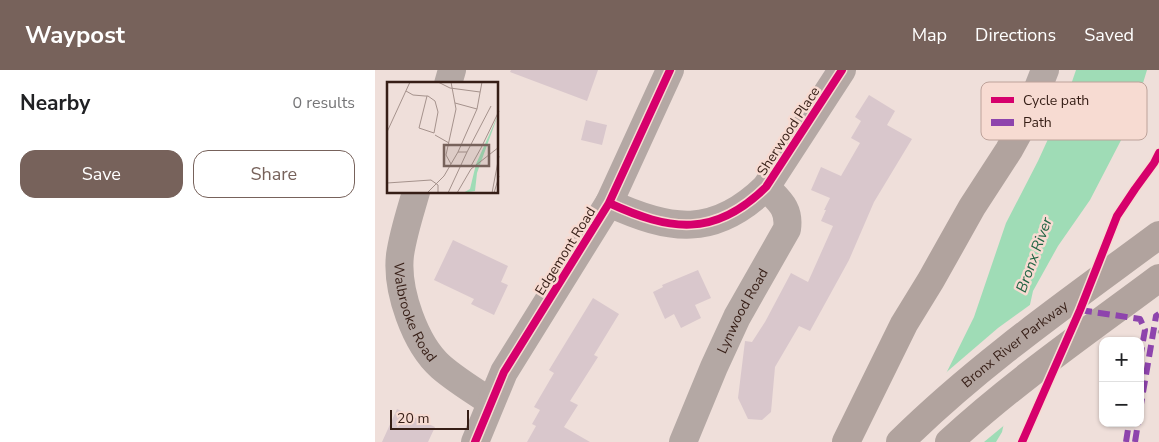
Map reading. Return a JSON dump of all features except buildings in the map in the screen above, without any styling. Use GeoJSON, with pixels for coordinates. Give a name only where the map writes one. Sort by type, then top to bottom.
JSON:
{"type":"FeatureCollection","features":[{"type":"Feature","properties":{"kind":"highway"},"geometry":{"type":"LineString","coordinates":[[846,442],[904,324],[972,207],[1015,140]]}},
{"type":"Feature","properties":{"kind":"highway","name":"Bronx River Parkway"},"geometry":{"type":"LineString","coordinates":[[900,442],[951,394],[988,364],[1159,235]]}},
{"type":"Feature","properties":{"kind":"highway"},"geometry":{"type":"LineString","coordinates":[[949,442],[1024,378],[1159,278]]}},
{"type":"Feature","properties":{"kind":"street","name":"Edgemont Road"},"geometry":{"type":"LineString","coordinates":[[475,442],[504,372],[609,204],[670,70]]}},
{"type":"Feature","properties":{"kind":"street","name":"Sherwood Place"},"geometry":{"type":"LineString","coordinates":[[609,204],[634,215],[678,225],[721,219],[734,212],[749,203],[766,187],[842,70]]}},
{"type":"Feature","properties":{"kind":"street"},"geometry":{"type":"LineString","coordinates":[[1040,82],[1045,70]]}},
{"type":"Feature","properties":{"kind":"street","name":"Lynwood Road"},"geometry":{"type":"LineString","coordinates":[[683,442],[737,317],[787,229],[787,213],[783,205],[766,187]]}},
{"type":"Feature","properties":{"kind":"street","name":"Walbrooke Road"},"geometry":{"type":"LineString","coordinates":[[415,194],[400,256],[401,280],[409,312],[424,345],[440,367],[491,402]]}},
{"type":"Feature","properties":{"kind":"path"},"geometry":{"type":"LineString","coordinates":[[1145,330],[1159,332]]}},
{"type":"Feature","properties":{"kind":"water"},"geometry":{"type":"Polygon","coordinates":[[[1076,70],[1147,70],[1143,82],[1072,82],[1076,70]]]}},
{"type":"Feature","properties":{"kind":"water","name":"Bronx River"},"geometry":{"type":"Polygon","coordinates":[[[1048,140],[1121,140],[1090,200],[1058,246],[1033,291],[1002,432],[996,442],[918,442],[930,406],[974,317],[1006,223],[1048,140]]]}},
{"type":"Feature","properties":{"kind":"pier"},"geometry":{"type":"Polygon","coordinates":[[[1034,302],[1007,423],[984,442],[915,442],[927,405],[942,376],[998,328],[1034,302]]]}},
{"type":"Feature","properties":{"kind":"marked path"},"geometry":{"type":"LineString","coordinates":[[1080,310],[1140,319],[1145,330],[1144,337]]}},
{"type":"Feature","properties":{"kind":"marked path"},"geometry":{"type":"LineString","coordinates":[[1144,386],[1156,316],[1159,314]]}},
{"type":"Feature","properties":{"kind":"marked path"},"geometry":{"type":"LineString","coordinates":[[1126,442],[1128,427]]}},
{"type":"Feature","properties":{"kind":"marked path"},"geometry":{"type":"LineString","coordinates":[[1135,442],[1137,427]]}},
{"type":"Feature","properties":{"kind":"cycle path"},"geometry":{"type":"LineString","coordinates":[[475,442],[504,372],[609,203],[670,70]]}},
{"type":"Feature","properties":{"kind":"cycle path"},"geometry":{"type":"LineString","coordinates":[[609,203],[631,212],[672,224],[691,225],[710,222],[728,215],[747,203],[766,187],[842,70]]}},
{"type":"Feature","properties":{"kind":"cycle path"},"geometry":{"type":"LineString","coordinates":[[1022,442],[1080,310],[1117,216],[1159,153]]}}]}
